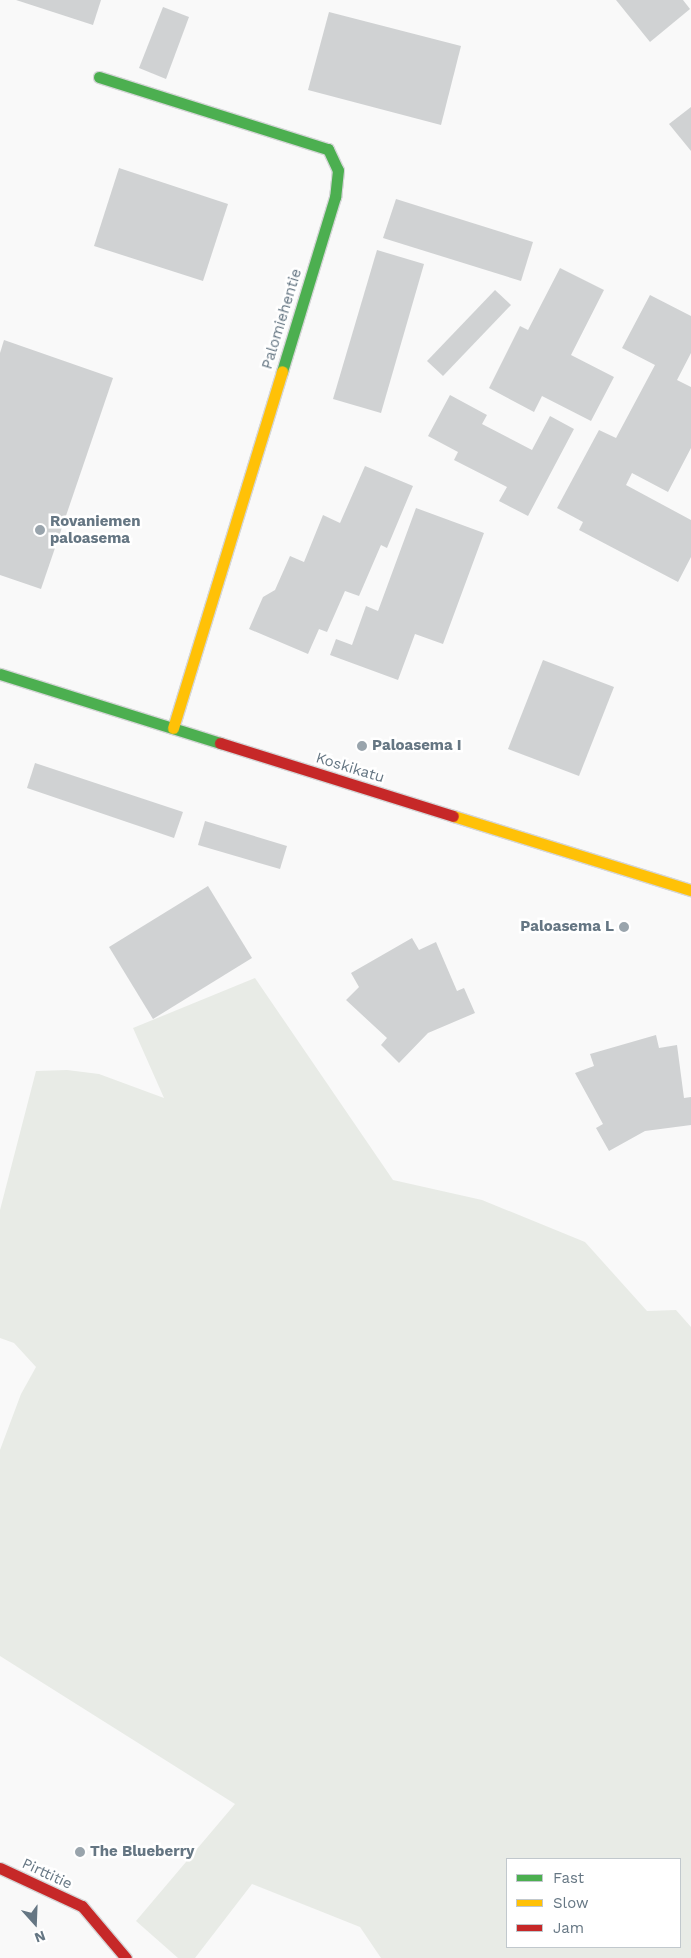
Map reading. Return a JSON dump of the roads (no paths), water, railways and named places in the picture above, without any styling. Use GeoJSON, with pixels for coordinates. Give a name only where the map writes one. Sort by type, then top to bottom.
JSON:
{"type":"FeatureCollection","features":[{"type":"Feature","properties":{"kind":"street","name":"Palomiehentie"},"geometry":{"type":"LineString","coordinates":[[98,77],[328,149],[338,170],[334,196],[172,728]]}},
{"type":"Feature","properties":{"kind":"street","name":"Koskikatu"},"geometry":{"type":"LineString","coordinates":[[0,674],[691,890]]}},
{"type":"Feature","properties":{"kind":"street","name":"Pirttitie"},"geometry":{"type":"LineString","coordinates":[[0,1868],[82,1906],[126,1958]]}},
{"type":"Feature","properties":{"kind":"place","name":"Rovaniemen paloasema"},"geometry":{"type":"Point","coordinates":[40,530]}},
{"type":"Feature","properties":{"kind":"place","name":"Paloasema I"},"geometry":{"type":"Point","coordinates":[362,746]}},
{"type":"Feature","properties":{"kind":"place","name":"Paloasema L"},"geometry":{"type":"Point","coordinates":[624,927]}},
{"type":"Feature","properties":{"kind":"place","name":"The Blueberry"},"geometry":{"type":"Point","coordinates":[80,1852]}}]}
